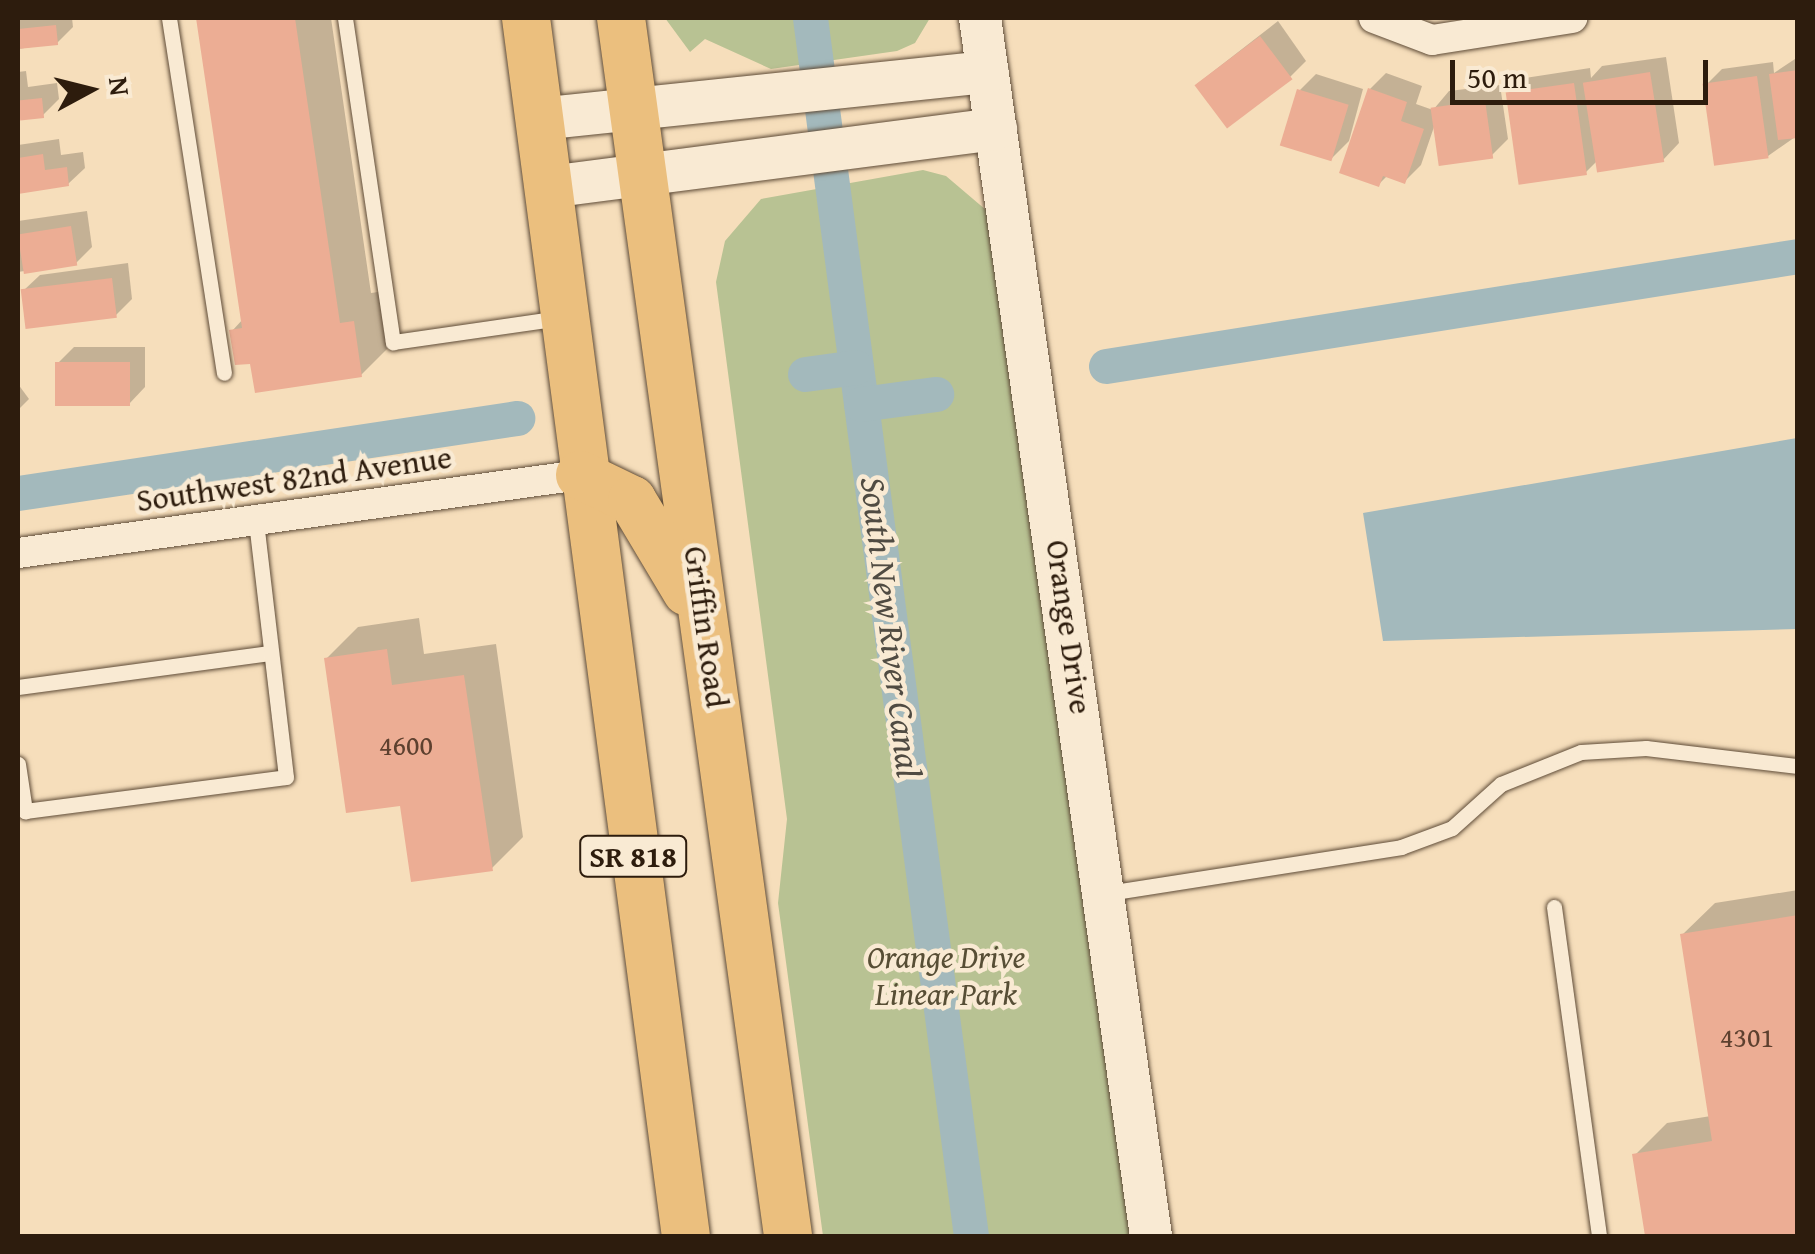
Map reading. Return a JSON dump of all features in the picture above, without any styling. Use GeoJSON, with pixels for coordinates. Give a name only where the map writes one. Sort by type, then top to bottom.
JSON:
{"type":"FeatureCollection","features":[{"type":"Feature","properties":{"kind":"main road","name":"SR 818"},"geometry":{"type":"LineString","coordinates":[[526,18],[549,187],[580,475],[686,1236]]}},
{"type":"Feature","properties":{"kind":"main road","name":"Griffin Road"},"geometry":{"type":"LineString","coordinates":[[621,18],[788,1236]]}},
{"type":"Feature","properties":{"kind":"main road"},"geometry":{"type":"LineString","coordinates":[[580,475],[632,500],[655,527],[707,631]]}},
{"type":"Feature","properties":{"kind":"street","name":"Orange Drive"},"geometry":{"type":"LineString","coordinates":[[980,18],[1108,893],[1151,1236]]}},
{"type":"Feature","properties":{"kind":"street"},"geometry":{"type":"LineString","coordinates":[[1375,19],[1432,40],[1572,18]]}},
{"type":"Feature","properties":{"kind":"street"},"geometry":{"type":"LineString","coordinates":[[540,119],[988,72]]}},
{"type":"Feature","properties":{"kind":"street"},"geometry":{"type":"LineString","coordinates":[[549,187],[996,129]]}},
{"type":"Feature","properties":{"kind":"street","name":"Southwest 82nd Avenue"},"geometry":{"type":"LineString","coordinates":[[18,553],[580,475]]}},
{"type":"Feature","properties":{"kind":"lane"},"geometry":{"type":"LineString","coordinates":[[169,18],[224,373]]}},
{"type":"Feature","properties":{"kind":"lane"},"geometry":{"type":"LineString","coordinates":[[344,18],[393,342],[564,317]]}},
{"type":"Feature","properties":{"kind":"lane"},"geometry":{"type":"LineString","coordinates":[[18,764],[24,811],[286,777],[268,652],[256,520]]}},
{"type":"Feature","properties":{"kind":"lane"},"geometry":{"type":"LineString","coordinates":[[18,687],[268,652]]}},
{"type":"Feature","properties":{"kind":"lane"},"geometry":{"type":"LineString","coordinates":[[1108,893],[1401,847],[1452,828],[1501,784],[1581,752],[1646,748],[1798,766]]}},
{"type":"Feature","properties":{"kind":"lane"},"geometry":{"type":"LineString","coordinates":[[1554,907],[1599,1236]]}},
{"type":"Feature","properties":{"kind":"green space"},"geometry":{"type":"Polygon","coordinates":[[[665,18],[930,18],[915,43],[897,51],[771,69],[705,39],[690,52],[665,18]]]}},
{"type":"Feature","properties":{"kind":"green space","name":"Orange Drive Linear Park"},"geometry":{"type":"Polygon","coordinates":[[[923,170],[946,176],[986,210],[1139,1236],[823,1236],[778,903],[787,819],[716,282],[725,241],[761,199],[923,170]]]}},
{"type":"Feature","properties":{"kind":"shaded area"},"geometry":{"type":"Polygon","coordinates":[[[1797,438],[1797,629],[1383,641],[1363,513],[1797,438]]]}},
{"type":"Feature","properties":{"kind":"building"},"geometry":{"type":"Polygon","coordinates":[[[196,18],[295,18],[340,323],[354,321],[362,377],[255,393],[250,364],[235,365],[229,330],[242,328],[196,18]]]}},
{"type":"Feature","properties":{"kind":"building"},"geometry":{"type":"Polygon","coordinates":[[[56,25],[58,45],[20,49],[18,29],[56,25]]]}},
{"type":"Feature","properties":{"kind":"building"},"geometry":{"type":"Polygon","coordinates":[[[1260,36],[1292,79],[1227,128],[1195,85],[1260,36]]]}},
{"type":"Feature","properties":{"kind":"building"},"geometry":{"type":"Polygon","coordinates":[[[1798,70],[1798,138],[1778,140],[1769,74],[1798,70]]]}},
{"type":"Feature","properties":{"kind":"building"},"geometry":{"type":"Polygon","coordinates":[[[1650,72],[1664,162],[1597,173],[1583,83],[1650,72]]]}},
{"type":"Feature","properties":{"kind":"building"},"geometry":{"type":"Polygon","coordinates":[[[1757,76],[1769,158],[1714,166],[1703,84],[1757,76]]]}},
{"type":"Feature","properties":{"kind":"building"},"geometry":{"type":"Polygon","coordinates":[[[1574,83],[1587,175],[1519,185],[1506,93],[1574,83]]]}},
{"type":"Feature","properties":{"kind":"building"},"geometry":{"type":"Polygon","coordinates":[[[1368,88],[1407,102],[1401,121],[1424,129],[1405,184],[1383,176],[1379,187],[1339,173],[1368,88]]]}},
{"type":"Feature","properties":{"kind":"building"},"geometry":{"type":"Polygon","coordinates":[[[1297,89],[1349,105],[1331,161],[1280,145],[1297,89]]]}},
{"type":"Feature","properties":{"kind":"building"},"geometry":{"type":"Polygon","coordinates":[[[42,98],[44,118],[20,120],[18,101],[42,98]]]}},
{"type":"Feature","properties":{"kind":"building"},"geometry":{"type":"Polygon","coordinates":[[[1485,100],[1493,158],[1439,166],[1431,108],[1485,100]]]}},
{"type":"Feature","properties":{"kind":"building"},"geometry":{"type":"Polygon","coordinates":[[[43,154],[45,170],[67,167],[69,186],[18,194],[18,158],[43,154]]]}},
{"type":"Feature","properties":{"kind":"building"},"geometry":{"type":"Polygon","coordinates":[[[71,226],[77,266],[24,274],[18,234],[71,226]]]}},
{"type":"Feature","properties":{"kind":"building"},"geometry":{"type":"Polygon","coordinates":[[[112,278],[117,318],[26,329],[21,289],[112,278]]]}},
{"type":"Feature","properties":{"kind":"building"},"geometry":{"type":"Polygon","coordinates":[[[55,362],[130,362],[130,406],[55,406],[55,362]]]}},
{"type":"Feature","properties":{"kind":"building"},"geometry":{"type":"Polygon","coordinates":[[[387,649],[392,685],[464,675],[493,871],[411,882],[400,806],[346,813],[324,658],[387,649]]]}},
{"type":"Feature","properties":{"kind":"building"},"geometry":{"type":"Polygon","coordinates":[[[1798,915],[1798,1236],[1645,1236],[1632,1154],[1712,1141],[1680,934],[1798,915]]]}},
{"type":"Feature","properties":{"kind":"waterway","name":"South New River Canal"},"geometry":{"type":"LineString","coordinates":[[810,18],[971,1236]]}},
{"type":"Feature","properties":{"kind":"waterway"},"geometry":{"type":"LineString","coordinates":[[1106,366],[1798,256]]}},
{"type":"Feature","properties":{"kind":"waterway"},"geometry":{"type":"LineString","coordinates":[[805,374],[856,367]]}},
{"type":"Feature","properties":{"kind":"waterway"},"geometry":{"type":"LineString","coordinates":[[861,404],[936,394]]}},
{"type":"Feature","properties":{"kind":"waterway"},"geometry":{"type":"LineString","coordinates":[[18,493],[517,418]]}}]}
